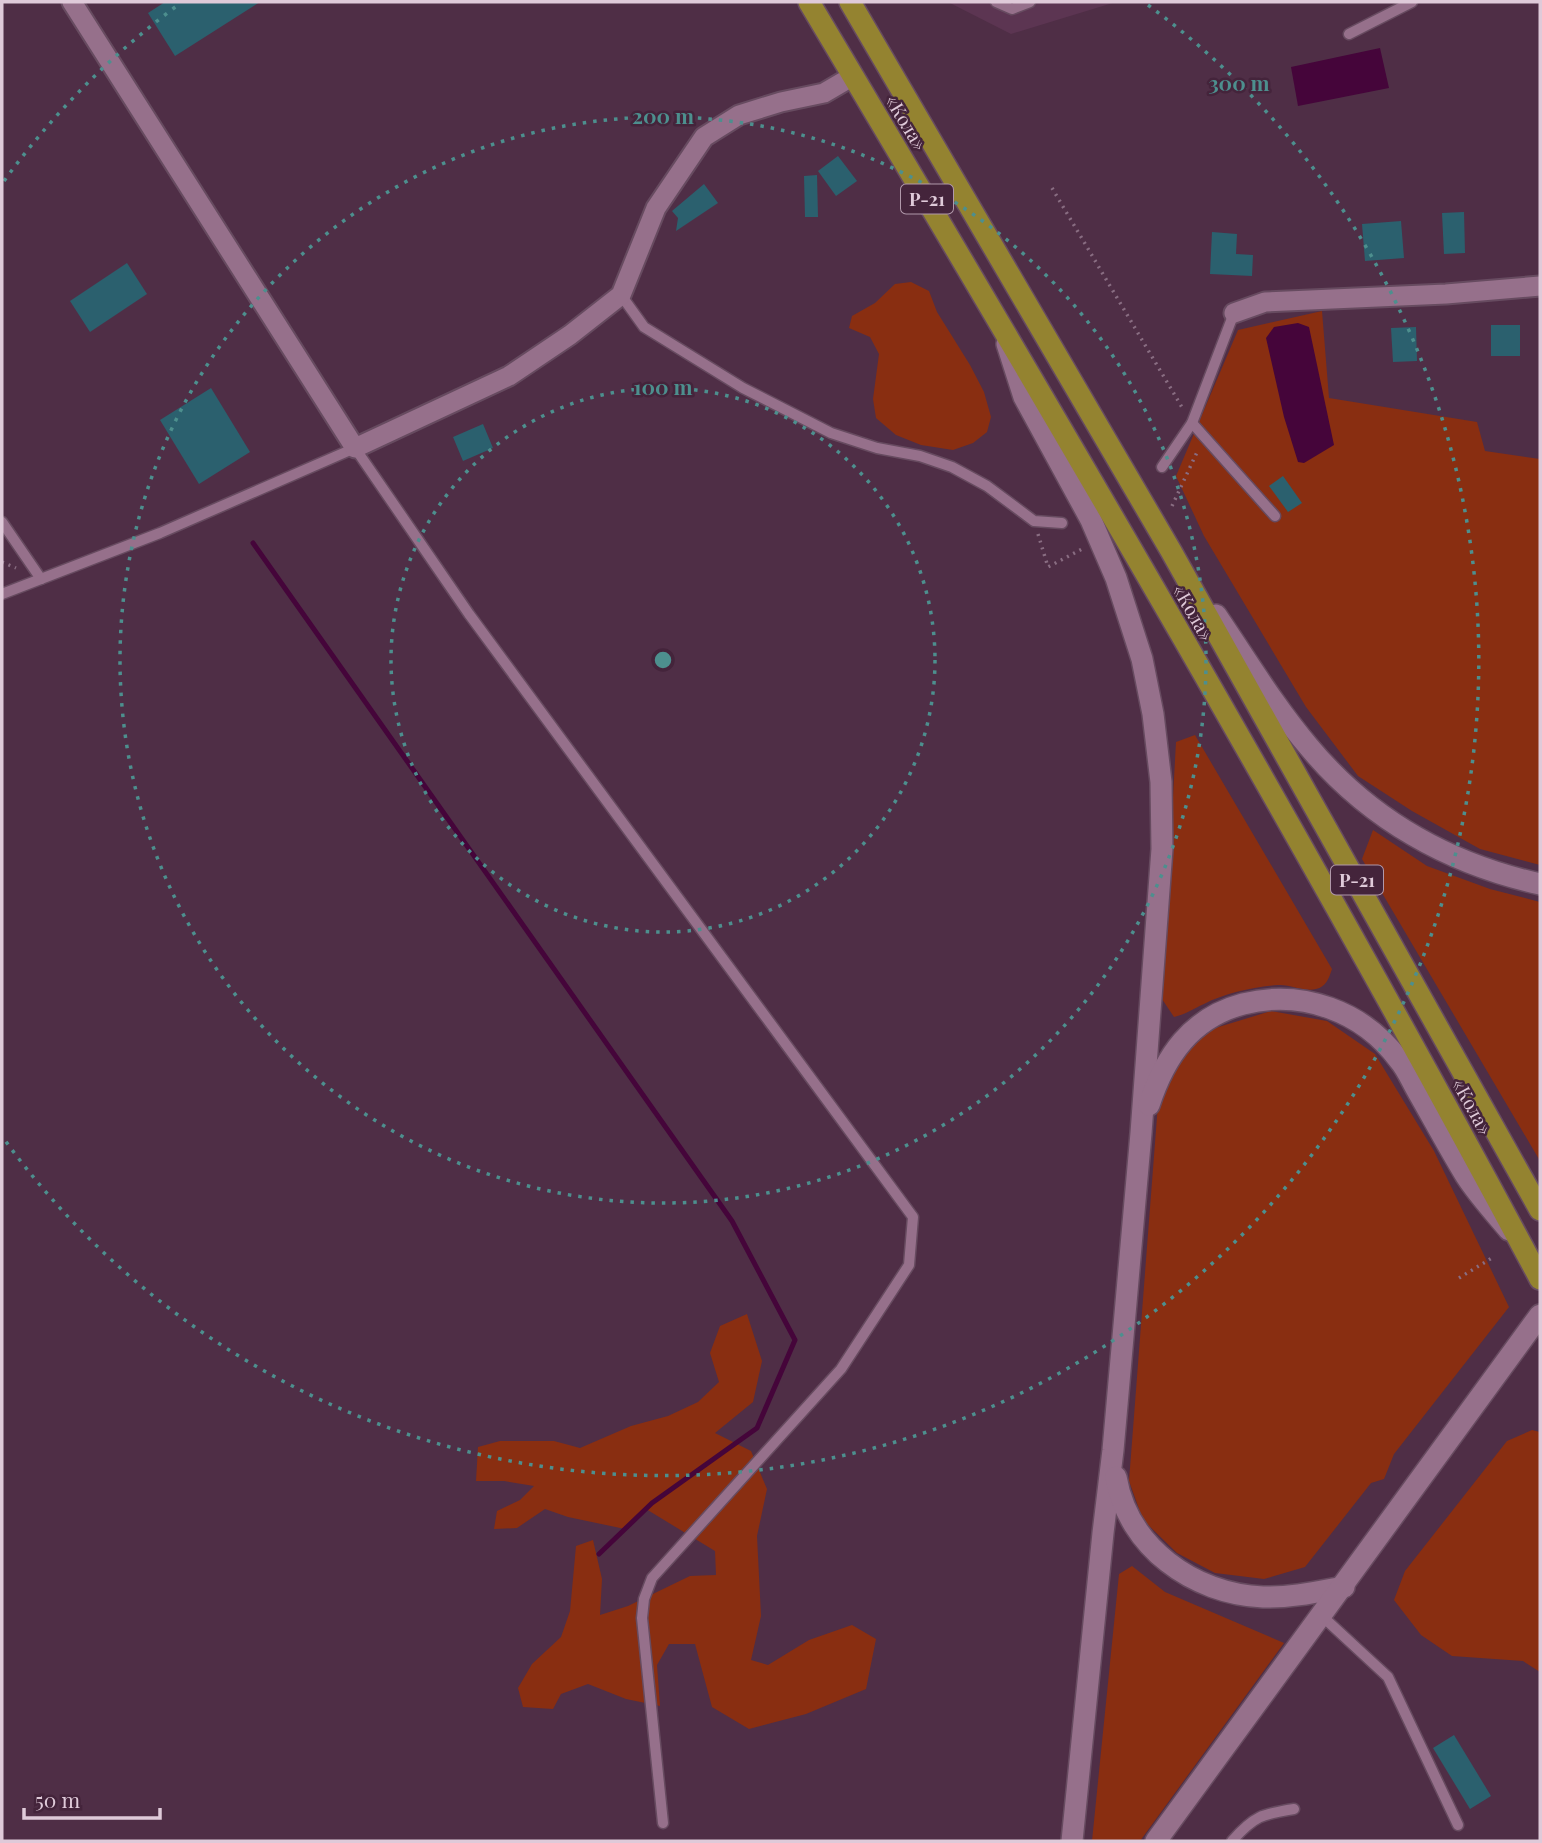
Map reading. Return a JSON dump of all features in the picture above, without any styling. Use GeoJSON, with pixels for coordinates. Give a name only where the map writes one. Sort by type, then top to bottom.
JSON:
{"type":"FeatureCollection","features":[{"type":"Feature","properties":{"kind":"highway","name":"«Кола»"},"geometry":{"type":"LineString","coordinates":[[809,2],[1000,322],[1256,767],[1427,1070],[1525,1252]]}},
{"type":"Feature","properties":{"kind":"highway","name":"«Кола»"},"geometry":{"type":"LineString","coordinates":[[850,2],[1171,551],[1540,1210]]}},
{"type":"Feature","properties":{"kind":"highway","name":"Р-21"},"geometry":{"type":"LineString","coordinates":[[1525,1252],[1540,1279]]}},
{"type":"Feature","properties":{"kind":"main road"},"geometry":{"type":"LineString","coordinates":[[1000,322],[1024,397],[1091,520],[1136,634],[1153,714],[1161,782],[1162,849],[1140,1133],[1113,1450],[1072,1841]]}},
{"type":"Feature","properties":{"kind":"main road"},"geometry":{"type":"LineString","coordinates":[[1171,551],[1300,736],[1348,790],[1397,827],[1439,849],[1503,874],[1540,884]]}},
{"type":"Feature","properties":{"kind":"main road"},"geometry":{"type":"LineString","coordinates":[[1140,1133],[1164,1065],[1169,1056],[1200,1025],[1235,1006],[1265,1000],[1303,1000],[1325,1006],[1347,1015],[1375,1033],[1400,1060],[1467,1177],[1525,1252]]}},
{"type":"Feature","properties":{"kind":"main road"},"geometry":{"type":"LineString","coordinates":[[1156,1841],[1540,1315]]}},
{"type":"Feature","properties":{"kind":"main road"},"geometry":{"type":"LineString","coordinates":[[1113,1450],[1119,1495],[1135,1530],[1154,1552],[1188,1575],[1215,1587],[1255,1597],[1280,1597],[1344,1587]]}},
{"type":"Feature","properties":{"kind":"street"},"geometry":{"type":"LineString","coordinates":[[72,2],[355,449],[509,376],[570,335],[621,295],[656,208],[704,137],[739,115],[824,93],[853,76]]}},
{"type":"Feature","properties":{"kind":"street"},"geometry":{"type":"LineString","coordinates":[[1234,313],[1265,302],[1446,295],[1540,286]]}},
{"type":"Feature","properties":{"kind":"lane"},"geometry":{"type":"LineString","coordinates":[[996,2],[1012,9],[1030,2]]}},
{"type":"Feature","properties":{"kind":"lane"},"geometry":{"type":"LineString","coordinates":[[1349,34],[1412,2]]}},
{"type":"Feature","properties":{"kind":"lane"},"geometry":{"type":"LineString","coordinates":[[621,295],[644,327],[743,388],[831,433],[952,467],[987,486],[1034,521],[1062,523]]}},
{"type":"Feature","properties":{"kind":"lane"},"geometry":{"type":"LineString","coordinates":[[1162,467],[1192,424],[1234,313]]}},
{"type":"Feature","properties":{"kind":"lane"},"geometry":{"type":"LineString","coordinates":[[1192,424],[1276,516]]}},
{"type":"Feature","properties":{"kind":"lane"},"geometry":{"type":"LineString","coordinates":[[2,594],[160,533],[355,449],[469,614],[913,1217],[909,1265],[841,1368],[652,1578],[644,1599],[642,1618],[663,1823]]}},
{"type":"Feature","properties":{"kind":"lane"},"geometry":{"type":"LineString","coordinates":[[2,522],[41,579]]}},
{"type":"Feature","properties":{"kind":"lane"},"geometry":{"type":"LineString","coordinates":[[1322,1616],[1388,1677],[1458,1825]]}},
{"type":"Feature","properties":{"kind":"lane"},"geometry":{"type":"LineString","coordinates":[[1232,1841],[1249,1822],[1264,1814],[1294,1808]]}},
{"type":"Feature","properties":{"kind":"path"},"geometry":{"type":"LineString","coordinates":[[1052,188],[1192,424]]}},
{"type":"Feature","properties":{"kind":"path"},"geometry":{"type":"LineString","coordinates":[[1172,506],[1204,437]]}},
{"type":"Feature","properties":{"kind":"path"},"geometry":{"type":"LineString","coordinates":[[1034,521],[1048,567],[1075,553]]}},
{"type":"Feature","properties":{"kind":"path"},"geometry":{"type":"LineString","coordinates":[[1459,1278],[1492,1258]]}},
{"type":"Feature","properties":{"kind":"shaded area"},"geometry":{"type":"Polygon","coordinates":[[[948,2],[1116,2],[1011,34],[948,2]]]}},
{"type":"Feature","properties":{"kind":"shaded area"},"geometry":{"type":"Polygon","coordinates":[[[1380,48],[1389,88],[1298,106],[1291,67],[1380,48]]]}},
{"type":"Feature","properties":{"kind":"shaded area"},"geometry":{"type":"Polygon","coordinates":[[[911,282],[929,291],[937,312],[984,392],[991,417],[987,432],[973,443],[953,450],[921,445],[896,435],[876,418],[873,399],[879,354],[870,337],[849,328],[852,316],[875,303],[895,284],[911,282]]]}},
{"type":"Feature","properties":{"kind":"shaded area"},"geometry":{"type":"Polygon","coordinates":[[[1322,311],[1329,398],[1477,422],[1485,451],[1540,459],[1540,865],[1480,849],[1412,811],[1358,776],[1306,707],[1204,536],[1176,476],[1238,330],[1322,311]]]}},
{"type":"Feature","properties":{"kind":"shaded area"},"geometry":{"type":"Polygon","coordinates":[[[1298,323],[1309,327],[1334,445],[1304,463],[1298,462],[1284,417],[1266,338],[1274,327],[1298,323]]]}},
{"type":"Feature","properties":{"kind":"shaded area"},"geometry":{"type":"Polygon","coordinates":[[[1195,735],[1332,969],[1325,984],[1316,989],[1278,985],[1250,989],[1212,1000],[1174,1017],[1162,999],[1176,742],[1195,735]]]}},
{"type":"Feature","properties":{"kind":"shaded area"},"geometry":{"type":"Polygon","coordinates":[[[1373,830],[1427,866],[1490,889],[1540,902],[1540,1161],[1362,859],[1373,830]]]}},
{"type":"Feature","properties":{"kind":"shaded area"},"geometry":{"type":"Polygon","coordinates":[[[1271,1011],[1327,1021],[1375,1054],[1434,1151],[1509,1307],[1394,1454],[1384,1479],[1371,1483],[1305,1567],[1264,1579],[1215,1573],[1177,1553],[1143,1520],[1129,1481],[1159,1091],[1185,1051],[1212,1029],[1271,1011]]]}},
{"type":"Feature","properties":{"kind":"shaded area"},"geometry":{"type":"Polygon","coordinates":[[[747,1314],[762,1361],[753,1402],[715,1433],[751,1451],[767,1489],[757,1536],[761,1616],[751,1660],[768,1665],[809,1640],[852,1625],[876,1639],[866,1689],[806,1714],[749,1729],[712,1707],[695,1644],[669,1644],[657,1665],[660,1706],[626,1699],[588,1684],[561,1694],[553,1709],[523,1707],[518,1688],[532,1664],[561,1637],[570,1611],[576,1546],[593,1540],[602,1579],[600,1615],[628,1606],[690,1576],[716,1575],[715,1551],[646,1509],[625,1529],[568,1517],[545,1509],[517,1528],[494,1529],[497,1511],[520,1500],[534,1486],[504,1481],[476,1481],[478,1447],[500,1441],[554,1441],[580,1448],[631,1426],[668,1416],[698,1402],[719,1382],[710,1353],[720,1326],[747,1314]]]}},
{"type":"Feature","properties":{"kind":"shaded area"},"geometry":{"type":"Polygon","coordinates":[[[1532,1430],[1540,1432],[1540,1672],[1523,1661],[1452,1656],[1421,1635],[1394,1600],[1405,1571],[1507,1441],[1532,1430]]]}},
{"type":"Feature","properties":{"kind":"shaded area"},"geometry":{"type":"Polygon","coordinates":[[[1132,1566],[1165,1592],[1284,1643],[1140,1841],[1092,1841],[1119,1574],[1132,1566]]]}},
{"type":"Feature","properties":{"kind":"building"},"geometry":{"type":"Polygon","coordinates":[[[165,2],[260,2],[175,56],[148,13],[165,2]]]}},
{"type":"Feature","properties":{"kind":"building"},"geometry":{"type":"Polygon","coordinates":[[[838,156],[857,181],[836,196],[818,171],[838,156]]]}},
{"type":"Feature","properties":{"kind":"building"},"geometry":{"type":"Polygon","coordinates":[[[817,175],[818,217],[805,217],[804,176],[817,175]]]}},
{"type":"Feature","properties":{"kind":"building"},"geometry":{"type":"Polygon","coordinates":[[[704,184],[718,203],[676,231],[678,218],[672,211],[704,184]]]}},
{"type":"Feature","properties":{"kind":"building"},"geometry":{"type":"Polygon","coordinates":[[[1464,212],[1465,253],[1444,254],[1442,213],[1464,212]]]}},
{"type":"Feature","properties":{"kind":"building"},"geometry":{"type":"Polygon","coordinates":[[[1401,221],[1404,258],[1365,261],[1362,224],[1401,221]]]}},
{"type":"Feature","properties":{"kind":"building"},"geometry":{"type":"Polygon","coordinates":[[[1212,232],[1237,234],[1236,254],[1253,255],[1252,276],[1210,274],[1212,232]]]}},
{"type":"Feature","properties":{"kind":"building"},"geometry":{"type":"Polygon","coordinates":[[[127,263],[147,294],[90,332],[70,301],[127,263]]]}},
{"type":"Feature","properties":{"kind":"building"},"geometry":{"type":"Polygon","coordinates":[[[1491,325],[1520,325],[1520,356],[1491,356],[1491,325]]]}},
{"type":"Feature","properties":{"kind":"building"},"geometry":{"type":"Polygon","coordinates":[[[1416,327],[1417,361],[1393,362],[1391,328],[1416,327]]]}},
{"type":"Feature","properties":{"kind":"building"},"geometry":{"type":"Polygon","coordinates":[[[211,388],[250,452],[199,484],[160,420],[211,388]]]}},
{"type":"Feature","properties":{"kind":"building"},"geometry":{"type":"Polygon","coordinates":[[[483,424],[493,448],[463,461],[453,437],[483,424]]]}},
{"type":"Feature","properties":{"kind":"building"},"geometry":{"type":"Polygon","coordinates":[[[1283,476],[1302,503],[1288,512],[1269,486],[1283,476]]]}},
{"type":"Feature","properties":{"kind":"building"},"geometry":{"type":"Polygon","coordinates":[[[1454,1735],[1491,1796],[1470,1809],[1433,1748],[1454,1735]]]}},
{"type":"Feature","properties":{"kind":"waterway"},"geometry":{"type":"LineString","coordinates":[[253,543],[732,1221],[795,1340],[757,1428],[652,1503],[599,1554]]}}]}
